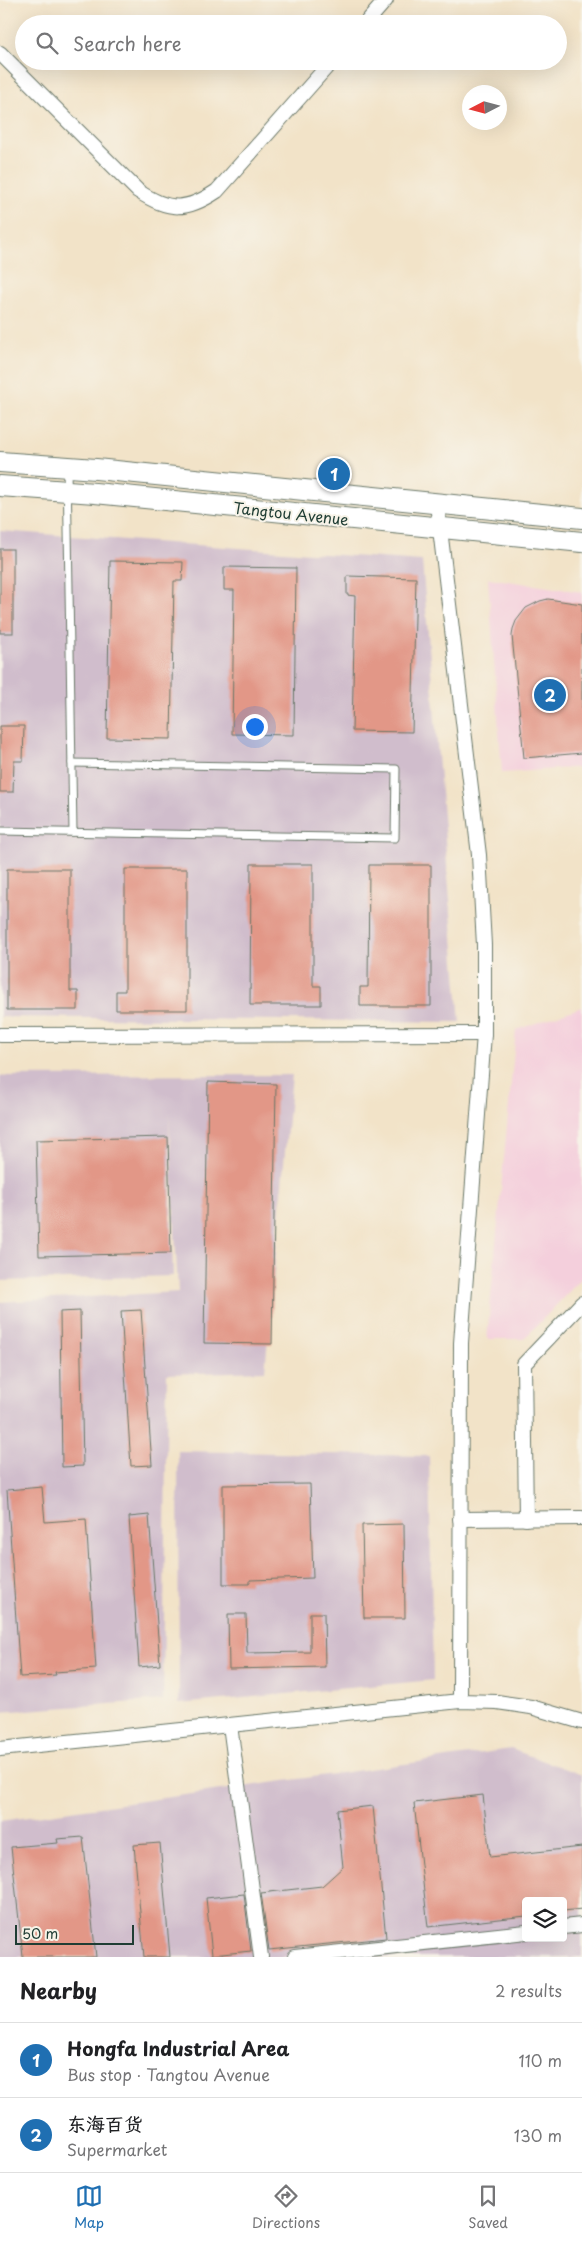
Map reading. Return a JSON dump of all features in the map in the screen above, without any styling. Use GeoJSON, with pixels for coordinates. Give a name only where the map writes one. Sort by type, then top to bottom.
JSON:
{"type":"FeatureCollection","features":[{"type":"Feature","properties":{"kind":"main road","name":"Tangtou Avenue"},"geometry":{"type":"LineString","coordinates":[[0,462],[582,518]]}},
{"type":"Feature","properties":{"kind":"main road","name":"Tangtou Avenue"},"geometry":{"type":"LineString","coordinates":[[0,486],[582,542]]}},
{"type":"Feature","properties":{"kind":"street"},"geometry":{"type":"LineString","coordinates":[[373,15],[386,0]]}},
{"type":"Feature","properties":{"kind":"street"},"geometry":{"type":"LineString","coordinates":[[0,53],[15,68]]}},
{"type":"Feature","properties":{"kind":"street"},"geometry":{"type":"LineString","coordinates":[[17,70],[138,191],[156,203],[178,208],[199,203],[217,191],[324,70]]}},
{"type":"Feature","properties":{"kind":"street"},"geometry":{"type":"LineString","coordinates":[[437,504],[479,855],[484,945],[484,1034],[462,1343],[460,1701]]}},
{"type":"Feature","properties":{"kind":"street"},"geometry":{"type":"LineString","coordinates":[[0,1036],[484,1034]]}},
{"type":"Feature","properties":{"kind":"street"},"geometry":{"type":"LineString","coordinates":[[526,1519],[524,1364],[582,1303]]}},
{"type":"Feature","properties":{"kind":"street"},"geometry":{"type":"LineString","coordinates":[[460,1519],[582,1518]]}},
{"type":"Feature","properties":{"kind":"street"},"geometry":{"type":"LineString","coordinates":[[0,1750],[460,1701],[497,1702],[531,1707],[582,1722]]}},
{"type":"Feature","properties":{"kind":"street"},"geometry":{"type":"LineString","coordinates":[[230,1725],[261,1957]]}},
{"type":"Feature","properties":{"kind":"street"},"geometry":{"type":"LineString","coordinates":[[567,1927],[582,1925]]}},
{"type":"Feature","properties":{"kind":"street"},"geometry":{"type":"LineString","coordinates":[[295,1957],[522,1932]]}},
{"type":"Feature","properties":{"kind":"lane"},"geometry":{"type":"LineString","coordinates":[[67,467],[73,832]]}},
{"type":"Feature","properties":{"kind":"lane"},"geometry":{"type":"LineString","coordinates":[[0,831],[395,838],[396,769],[72,763]]}},
{"type":"Feature","properties":{"kind":"shaded area"},"geometry":{"type":"Polygon","coordinates":[[[0,531],[422,561],[460,1022],[0,1017],[0,531]]]}},
{"type":"Feature","properties":{"kind":"shaded area"},"geometry":{"type":"Polygon","coordinates":[[[488,578],[582,592],[582,767],[502,773],[488,578]]]}},
{"type":"Feature","properties":{"kind":"shaded area"},"geometry":{"type":"Polygon","coordinates":[[[582,1007],[582,1278],[524,1339],[487,1339],[516,1030],[582,1007]]]}},
{"type":"Feature","properties":{"kind":"shaded area"},"geometry":{"type":"Polygon","coordinates":[[[292,1075],[265,1371],[167,1374],[163,1700],[0,1712],[0,1302],[178,1292],[169,1111],[173,1276],[0,1281],[0,1076],[292,1075]]]}},
{"type":"Feature","properties":{"kind":"shaded area"},"geometry":{"type":"Polygon","coordinates":[[[178,1451],[429,1456],[433,1680],[179,1704],[178,1451]]]}},
{"type":"Feature","properties":{"kind":"shaded area"},"geometry":{"type":"Polygon","coordinates":[[[511,1749],[582,1775],[582,1957],[0,1957],[0,1821],[511,1749]]]}},
{"type":"Feature","properties":{"kind":"building"},"geometry":{"type":"Polygon","coordinates":[[[0,549],[13,549],[13,633],[0,633],[0,549]]]}},
{"type":"Feature","properties":{"kind":"building"},"geometry":{"type":"Polygon","coordinates":[[[110,561],[183,562],[182,581],[174,581],[171,739],[107,738],[110,561]]]}},
{"type":"Feature","properties":{"kind":"building"},"geometry":{"type":"Polygon","coordinates":[[[224,567],[296,568],[294,735],[232,734],[234,590],[224,590],[224,567]]]}},
{"type":"Feature","properties":{"kind":"building"},"geometry":{"type":"Polygon","coordinates":[[[347,576],[416,578],[412,732],[352,731],[355,596],[347,595],[347,576]]]}},
{"type":"Feature","properties":{"kind":"building"},"geometry":{"type":"Polygon","coordinates":[[[548,599],[582,604],[582,753],[524,758],[512,636],[513,629],[516,621],[526,608],[548,599]]]}},
{"type":"Feature","properties":{"kind":"building"},"geometry":{"type":"Polygon","coordinates":[[[0,726],[24,726],[23,761],[14,761],[13,792],[0,792],[0,726]]]}},
{"type":"Feature","properties":{"kind":"building"},"geometry":{"type":"Polygon","coordinates":[[[251,864],[313,864],[313,986],[321,986],[321,1005],[250,1005],[251,864]]]}},
{"type":"Feature","properties":{"kind":"building"},"geometry":{"type":"Polygon","coordinates":[[[369,865],[431,865],[431,1006],[360,1006],[360,987],[368,987],[369,865]]]}},
{"type":"Feature","properties":{"kind":"building"},"geometry":{"type":"Polygon","coordinates":[[[7,869],[70,869],[70,991],[78,991],[78,1010],[7,1010],[7,869]]]}},
{"type":"Feature","properties":{"kind":"building"},"geometry":{"type":"Polygon","coordinates":[[[125,869],[187,869],[187,1010],[116,1010],[116,991],[125,991],[125,869]]]}},
{"type":"Feature","properties":{"kind":"building"},"geometry":{"type":"Polygon","coordinates":[[[208,1082],[276,1084],[272,1344],[204,1343],[208,1082]]]}},
{"type":"Feature","properties":{"kind":"building"},"geometry":{"type":"Polygon","coordinates":[[[168,1137],[171,1253],[39,1256],[36,1140],[168,1137]]]}},
{"type":"Feature","properties":{"kind":"building"},"geometry":{"type":"Polygon","coordinates":[[[141,1310],[152,1465],[131,1466],[121,1311],[141,1310]]]}},
{"type":"Feature","properties":{"kind":"building"},"geometry":{"type":"Polygon","coordinates":[[[80,1311],[83,1466],[62,1467],[60,1312],[80,1311]]]}},
{"type":"Feature","properties":{"kind":"building"},"geometry":{"type":"Polygon","coordinates":[[[310,1484],[313,1578],[250,1580],[250,1584],[223,1584],[223,1485],[310,1484]]]}},
{"type":"Feature","properties":{"kind":"building"},"geometry":{"type":"Polygon","coordinates":[[[42,1487],[45,1522],[86,1519],[96,1669],[55,1672],[56,1675],[20,1677],[7,1490],[42,1487]]]}},
{"type":"Feature","properties":{"kind":"building"},"geometry":{"type":"Polygon","coordinates":[[[149,1515],[160,1665],[139,1667],[129,1517],[149,1515]]]}},
{"type":"Feature","properties":{"kind":"building"},"geometry":{"type":"Polygon","coordinates":[[[404,1524],[405,1618],[364,1618],[362,1525],[404,1524]]]}},
{"type":"Feature","properties":{"kind":"building"},"geometry":{"type":"Polygon","coordinates":[[[310,1613],[324,1613],[325,1667],[229,1669],[228,1614],[246,1614],[247,1653],[310,1652],[310,1613]]]}},
{"type":"Feature","properties":{"kind":"building"},"geometry":{"type":"Polygon","coordinates":[[[483,1795],[490,1857],[582,1847],[582,1909],[567,1911],[567,1897],[522,1897],[522,1916],[428,1927],[414,1803],[483,1795]]]}},
{"type":"Feature","properties":{"kind":"building"},"geometry":{"type":"Polygon","coordinates":[[[373,1806],[386,1938],[269,1950],[261,1893],[322,1886],[343,1867],[337,1810],[373,1806]]]}},
{"type":"Feature","properties":{"kind":"building"},"geometry":{"type":"Polygon","coordinates":[[[83,1837],[96,1957],[23,1957],[11,1847],[58,1843],[57,1839],[83,1837]]]}},
{"type":"Feature","properties":{"kind":"building"},"geometry":{"type":"Polygon","coordinates":[[[160,1843],[170,1957],[144,1957],[134,1845],[160,1843]]]}},
{"type":"Feature","properties":{"kind":"building"},"geometry":{"type":"Polygon","coordinates":[[[244,1894],[251,1951],[212,1955],[206,1898],[244,1894]]]}},
{"type":"Feature","properties":{"kind":"place","name":"Hongfa Industrial Area"},"geometry":{"type":"Point","coordinates":[334,474]}},
{"type":"Feature","properties":{"kind":"place","name":"东海百货"},"geometry":{"type":"Point","coordinates":[550,695]}}]}
